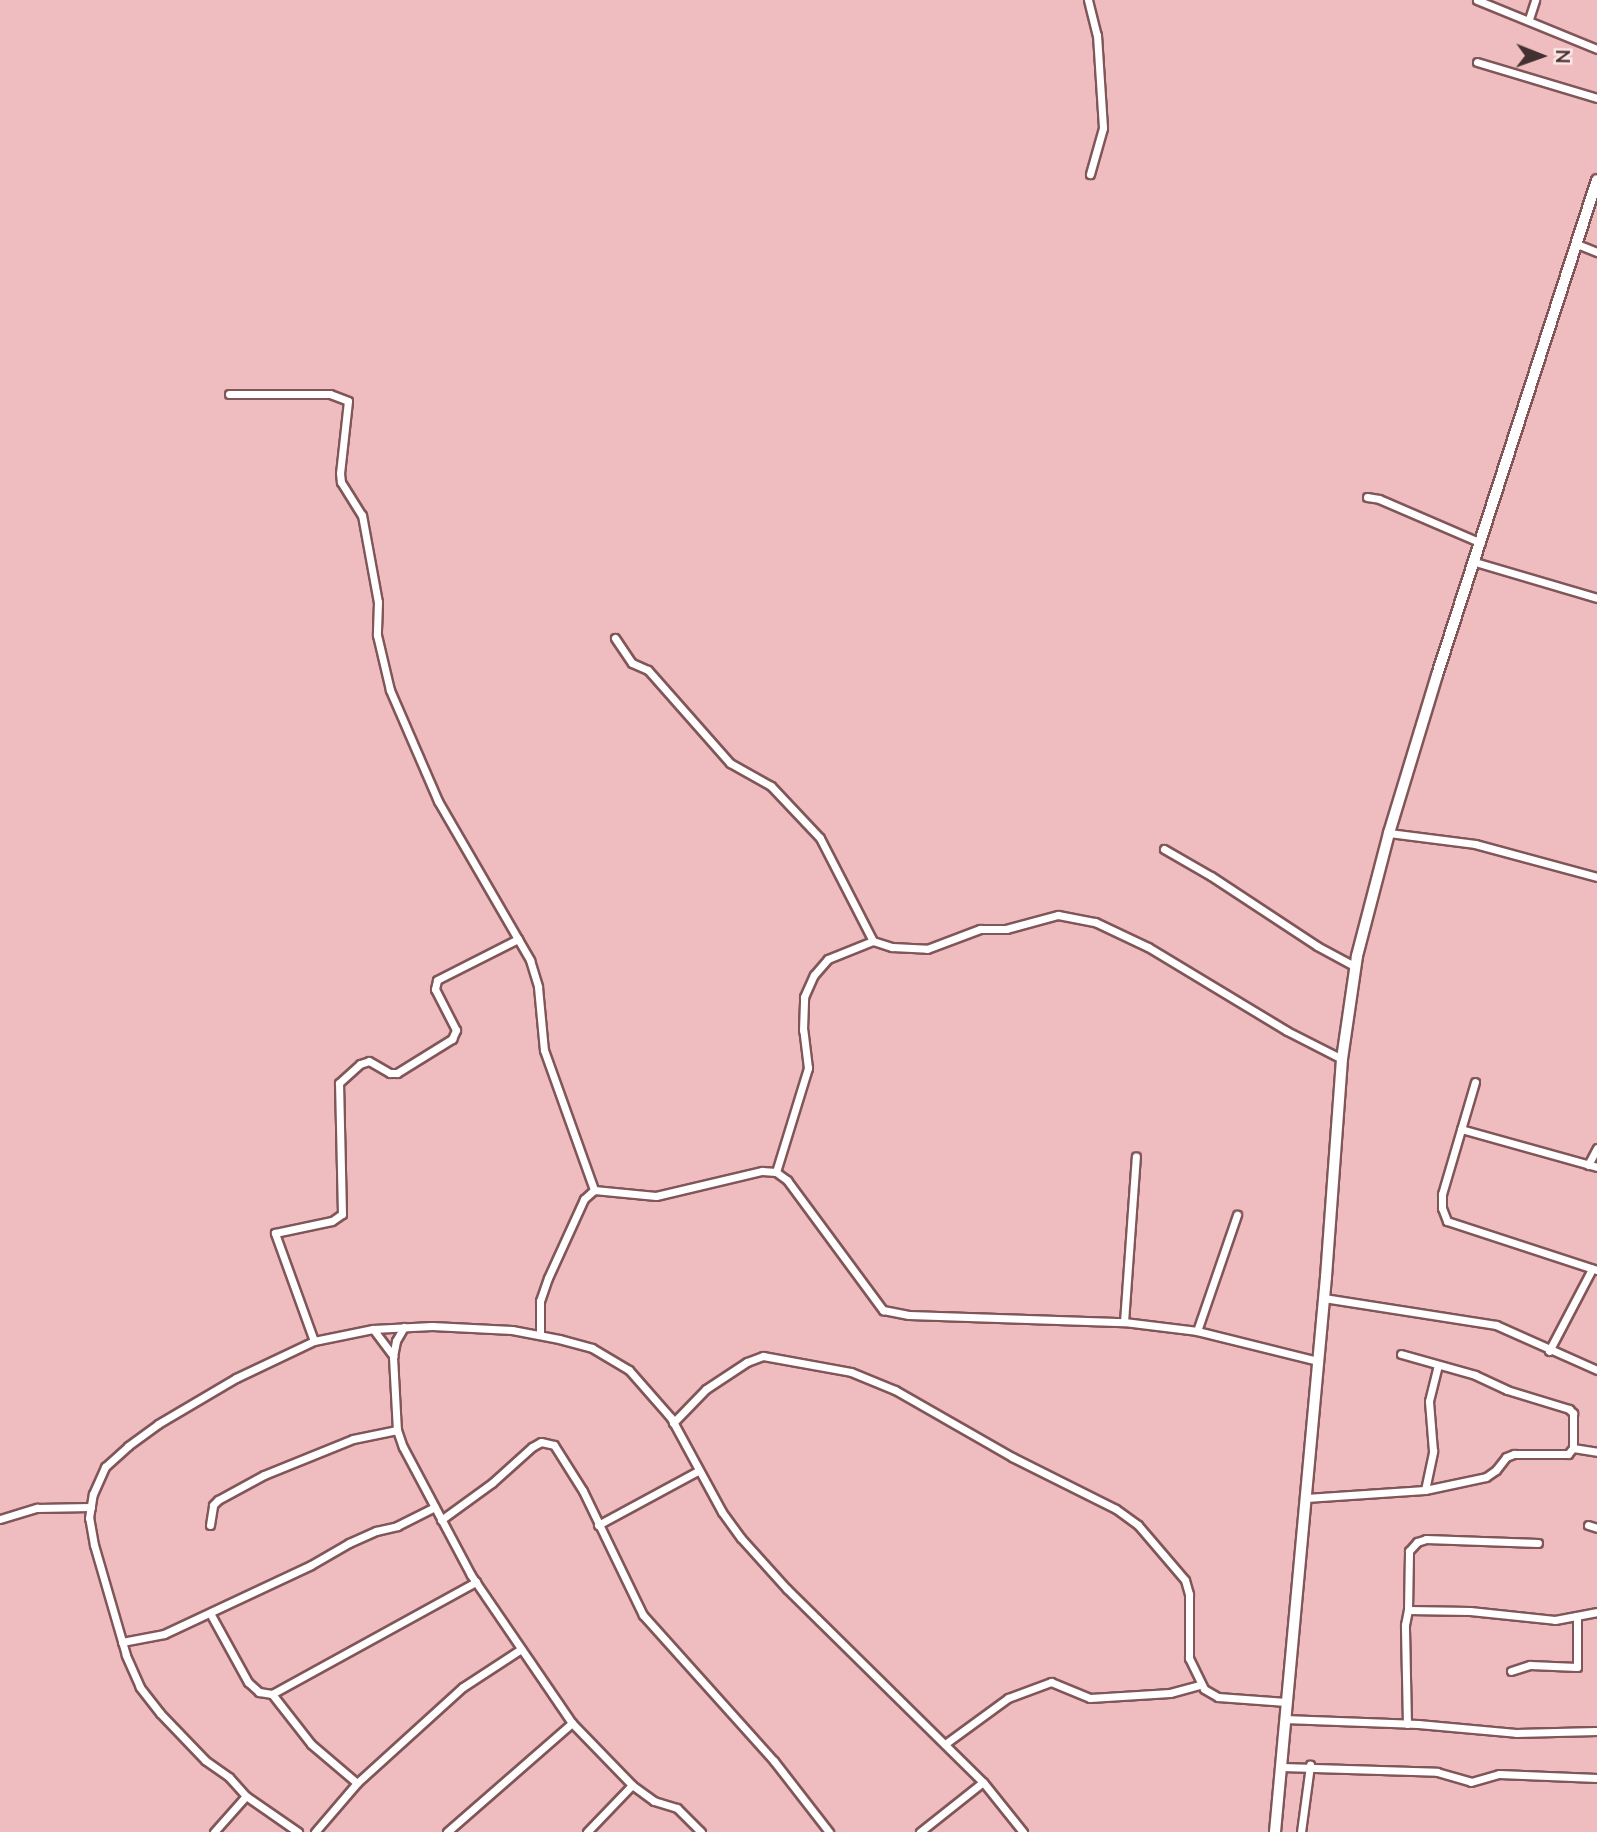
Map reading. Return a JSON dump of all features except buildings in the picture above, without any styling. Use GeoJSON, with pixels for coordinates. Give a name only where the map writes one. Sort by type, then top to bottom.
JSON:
{"type":"FeatureCollection","features":[{"type":"Feature","properties":{"kind":"main road"},"geometry":{"type":"LineString","coordinates":[[1275,1832],[1324,1297],[1342,1059],[1364,923],[1389,834],[1597,180]]}},
{"type":"Feature","properties":{"kind":"street"},"geometry":{"type":"LineString","coordinates":[[1087,0],[1097,35],[1103,128],[1090,174]]}},
{"type":"Feature","properties":{"kind":"street"},"geometry":{"type":"LineString","coordinates":[[1477,0],[1597,49]]}},
{"type":"Feature","properties":{"kind":"street"},"geometry":{"type":"LineString","coordinates":[[1529,19],[1535,0]]}},
{"type":"Feature","properties":{"kind":"street"},"geometry":{"type":"LineString","coordinates":[[1476,62],[1597,98]]}},
{"type":"Feature","properties":{"kind":"street"},"geometry":{"type":"LineString","coordinates":[[1577,244],[1597,252]]}},
{"type":"Feature","properties":{"kind":"street"},"geometry":{"type":"LineString","coordinates":[[229,394],[331,394],[348,401],[341,482],[362,515],[378,602],[377,635],[390,690],[438,801],[530,960],[538,987],[544,1050],[594,1190]]}},
{"type":"Feature","properties":{"kind":"street"},"geometry":{"type":"LineString","coordinates":[[1367,497],[1379,499],[1481,544]]}},
{"type":"Feature","properties":{"kind":"street"},"geometry":{"type":"LineString","coordinates":[[1475,562],[1597,598]]}},
{"type":"Feature","properties":{"kind":"street"},"geometry":{"type":"LineString","coordinates":[[615,638],[632,663],[648,670],[730,763],[771,786],[820,838],[873,942]]}},
{"type":"Feature","properties":{"kind":"street"},"geometry":{"type":"LineString","coordinates":[[1389,834],[1475,844],[1597,877]]}},
{"type":"Feature","properties":{"kind":"street"},"geometry":{"type":"LineString","coordinates":[[1164,849],[1211,876],[1317,947],[1357,967]]}},
{"type":"Feature","properties":{"kind":"street"},"geometry":{"type":"LineString","coordinates":[[776,1172],[808,1068],[803,1030],[804,997],[814,975],[828,959],[873,942],[892,947],[927,949],[980,929],[1006,929],[1058,915],[1095,922],[1148,947],[1287,1031],[1342,1059]]}},
{"type":"Feature","properties":{"kind":"street"},"geometry":{"type":"LineString","coordinates":[[314,1341],[275,1233],[332,1221],[342,1214],[339,1083],[360,1064],[369,1061],[390,1073],[397,1073],[452,1039],[456,1030],[435,989],[438,980],[518,939]]}},
{"type":"Feature","properties":{"kind":"street"},"geometry":{"type":"LineString","coordinates":[[1475,1082],[1442,1194],[1442,1208],[1447,1221],[1595,1269],[1549,1351]]}},
{"type":"Feature","properties":{"kind":"street"},"geometry":{"type":"LineString","coordinates":[[1461,1129],[1597,1167]]}},
{"type":"Feature","properties":{"kind":"street"},"geometry":{"type":"LineString","coordinates":[[1588,1165],[1597,1148]]}},
{"type":"Feature","properties":{"kind":"street"},"geometry":{"type":"LineString","coordinates":[[1124,1322],[1136,1156]]}},
{"type":"Feature","properties":{"kind":"street"},"geometry":{"type":"LineString","coordinates":[[540,1335],[540,1301],[548,1278],[584,1199],[594,1190],[656,1196],[762,1171],[776,1172],[787,1180],[883,1310],[909,1315],[1124,1322],[1197,1331],[1318,1361]]}},
{"type":"Feature","properties":{"kind":"street"},"geometry":{"type":"LineString","coordinates":[[1197,1331],[1237,1214]]}},
{"type":"Feature","properties":{"kind":"street"},"geometry":{"type":"LineString","coordinates":[[1324,1297],[1496,1325],[1549,1351],[1597,1370]]}},
{"type":"Feature","properties":{"kind":"street"},"geometry":{"type":"LineString","coordinates":[[404,1327],[396,1341],[393,1357],[397,1430],[403,1447],[475,1582],[572,1723],[632,1785],[654,1801],[677,1808],[701,1832]]}},
{"type":"Feature","properties":{"kind":"street"},"geometry":{"type":"LineString","coordinates":[[298,1832],[246,1796],[229,1777],[205,1760],[160,1713],[140,1687],[122,1643],[94,1545],[89,1518],[91,1507],[105,1467],[128,1446],[158,1424],[236,1378],[314,1341],[373,1329],[404,1327],[512,1329],[540,1335],[592,1348],[610,1357],[648,1388],[673,1423],[698,1471],[735,1529],[787,1589],[983,1782],[1023,1832]]}},
{"type":"Feature","properties":{"kind":"street"},"geometry":{"type":"LineString","coordinates":[[373,1329],[393,1357]]}},
{"type":"Feature","properties":{"kind":"street"},"geometry":{"type":"LineString","coordinates":[[1306,1498],[1425,1490],[1486,1477],[1496,1470],[1506,1457],[1514,1454],[1568,1454],[1573,1448],[1573,1413],[1569,1409],[1401,1354]]}},
{"type":"Feature","properties":{"kind":"street"},"geometry":{"type":"LineString","coordinates":[[673,1423],[706,1389],[747,1362],[763,1356],[851,1372],[917,1401],[1012,1457],[1116,1510],[1138,1525],[1185,1580],[1189,1594],[1189,1658],[1200,1685],[1218,1697],[1286,1702]]}},
{"type":"Feature","properties":{"kind":"street"},"geometry":{"type":"LineString","coordinates":[[1425,1490],[1433,1451],[1430,1401],[1438,1365]]}},
{"type":"Feature","properties":{"kind":"street"},"geometry":{"type":"LineString","coordinates":[[210,1525],[213,1505],[218,1500],[264,1475],[353,1439],[397,1430]]}},
{"type":"Feature","properties":{"kind":"street"},"geometry":{"type":"LineString","coordinates":[[441,1520],[492,1483],[532,1447],[548,1442],[561,1453],[643,1615],[774,1761],[829,1832]]}},
{"type":"Feature","properties":{"kind":"street"},"geometry":{"type":"LineString","coordinates":[[1573,1448],[1597,1452]]}},
{"type":"Feature","properties":{"kind":"street"},"geometry":{"type":"LineString","coordinates":[[598,1525],[698,1471]]}},
{"type":"Feature","properties":{"kind":"street"},"geometry":{"type":"LineString","coordinates":[[0,1518],[37,1508],[91,1507]]}},
{"type":"Feature","properties":{"kind":"street"},"geometry":{"type":"LineString","coordinates":[[122,1643],[164,1634],[349,1543],[376,1531],[397,1526],[435,1507]]}},
{"type":"Feature","properties":{"kind":"street"},"geometry":{"type":"LineString","coordinates":[[1588,1525],[1597,1528]]}},
{"type":"Feature","properties":{"kind":"street"},"geometry":{"type":"LineString","coordinates":[[1407,1724],[1405,1625],[1408,1610],[1409,1551],[1417,1542],[1426,1539],[1538,1543]]}},
{"type":"Feature","properties":{"kind":"street"},"geometry":{"type":"LineString","coordinates":[[210,1613],[248,1682],[259,1692],[272,1694],[475,1582]]}},
{"type":"Feature","properties":{"kind":"street"},"geometry":{"type":"LineString","coordinates":[[1408,1610],[1470,1611],[1555,1620],[1597,1612]]}},
{"type":"Feature","properties":{"kind":"street"},"geometry":{"type":"LineString","coordinates":[[1511,1671],[1530,1665],[1577,1667],[1577,1616]]}},
{"type":"Feature","properties":{"kind":"street"},"geometry":{"type":"LineString","coordinates":[[316,1832],[357,1783],[463,1687],[521,1649]]}},
{"type":"Feature","properties":{"kind":"street"},"geometry":{"type":"LineString","coordinates":[[945,1744],[1007,1698],[1042,1684],[1057,1683],[1090,1698],[1170,1693],[1200,1685]]}},
{"type":"Feature","properties":{"kind":"street"},"geometry":{"type":"LineString","coordinates":[[272,1694],[311,1744],[357,1783]]}},
{"type":"Feature","properties":{"kind":"street"},"geometry":{"type":"LineString","coordinates":[[1284,1719],[1516,1732],[1597,1731]]}},
{"type":"Feature","properties":{"kind":"street"},"geometry":{"type":"LineString","coordinates":[[447,1832],[572,1723]]}},
{"type":"Feature","properties":{"kind":"street"},"geometry":{"type":"LineString","coordinates":[[1282,1767],[1310,1765],[1437,1772],[1471,1782],[1499,1774],[1597,1778]]}},
{"type":"Feature","properties":{"kind":"street"},"geometry":{"type":"LineString","coordinates":[[1301,1832],[1310,1765]]}},
{"type":"Feature","properties":{"kind":"street"},"geometry":{"type":"LineString","coordinates":[[920,1832],[983,1782]]}},
{"type":"Feature","properties":{"kind":"street"},"geometry":{"type":"LineString","coordinates":[[586,1832],[632,1785]]}},
{"type":"Feature","properties":{"kind":"street"},"geometry":{"type":"LineString","coordinates":[[214,1832],[246,1796]]}}]}
